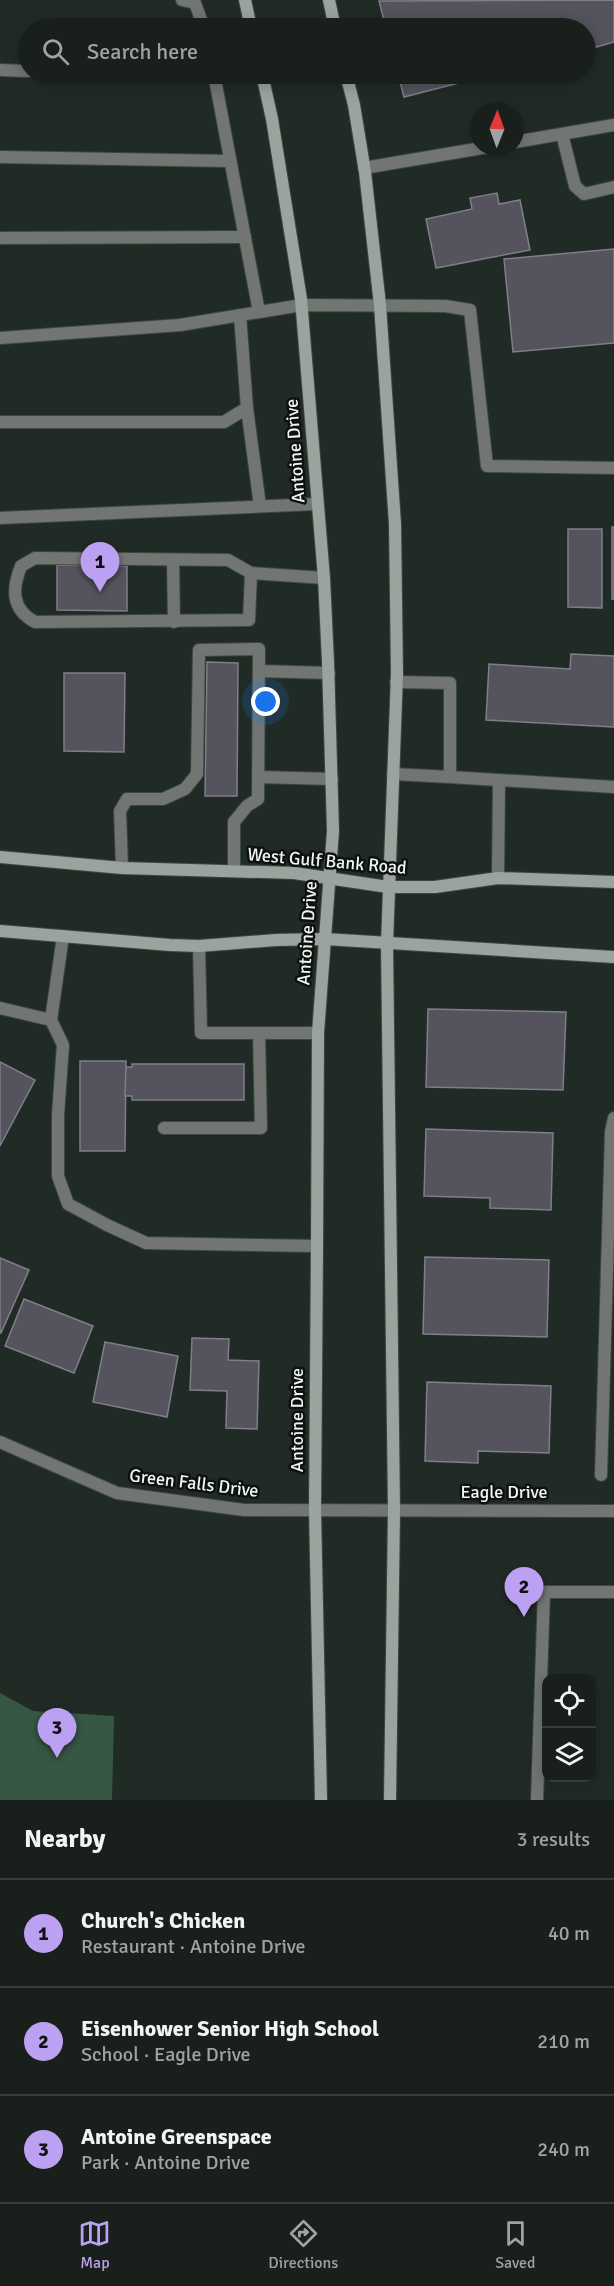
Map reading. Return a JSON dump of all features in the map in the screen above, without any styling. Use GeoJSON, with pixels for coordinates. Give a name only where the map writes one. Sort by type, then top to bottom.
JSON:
{"type":"FeatureCollection","features":[{"type":"Feature","properties":{"kind":"main road"},"geometry":{"type":"LineString","coordinates":[[244,0],[248,18]]}},
{"type":"Feature","properties":{"kind":"main road"},"geometry":{"type":"LineString","coordinates":[[328,0],[332,18]]}},
{"type":"Feature","properties":{"kind":"main road","name":"Antoine Drive"},"geometry":{"type":"LineString","coordinates":[[264,84],[302,305],[324,578],[329,673],[333,831],[318,1033],[316,1246],[315,1510],[321,1800]]}},
{"type":"Feature","properties":{"kind":"main road"},"geometry":{"type":"LineString","coordinates":[[349,84],[364,168],[380,305],[395,524],[396,682],[387,944],[394,1510],[390,1800]]}},
{"type":"Feature","properties":{"kind":"main road","name":"West Gulf Bank Road"},"geometry":{"type":"LineString","coordinates":[[0,857],[122,868],[294,873],[388,887],[435,887],[498,878],[614,882]]}},
{"type":"Feature","properties":{"kind":"main road"},"geometry":{"type":"LineString","coordinates":[[0,931],[199,946],[325,939],[614,957]]}},
{"type":"Feature","properties":{"kind":"street"},"geometry":{"type":"LineString","coordinates":[[182,0],[195,3],[200,18]]}},
{"type":"Feature","properties":{"kind":"street"},"geometry":{"type":"LineString","coordinates":[[0,70],[18,71]]}},
{"type":"Feature","properties":{"kind":"street"},"geometry":{"type":"LineString","coordinates":[[216,84],[259,312]]}},
{"type":"Feature","properties":{"kind":"street"},"geometry":{"type":"LineString","coordinates":[[524,140],[614,125]]}},
{"type":"Feature","properties":{"kind":"street"},"geometry":{"type":"LineString","coordinates":[[562,134],[575,186],[584,194],[614,187]]}},
{"type":"Feature","properties":{"kind":"street"},"geometry":{"type":"LineString","coordinates":[[364,168],[470,150]]}},
{"type":"Feature","properties":{"kind":"street"},"geometry":{"type":"LineString","coordinates":[[0,157],[230,161]]}},
{"type":"Feature","properties":{"kind":"street"},"geometry":{"type":"LineString","coordinates":[[0,238],[245,237]]}},
{"type":"Feature","properties":{"kind":"street"},"geometry":{"type":"LineString","coordinates":[[0,338],[180,325],[302,305],[445,306],[470,310],[488,466],[614,468]]}},
{"type":"Feature","properties":{"kind":"street"},"geometry":{"type":"LineString","coordinates":[[240,315],[247,408],[260,506]]}},
{"type":"Feature","properties":{"kind":"street"},"geometry":{"type":"LineString","coordinates":[[0,422],[224,422],[247,408]]}},
{"type":"Feature","properties":{"kind":"street"},"geometry":{"type":"LineString","coordinates":[[0,518],[317,504]]}},
{"type":"Feature","properties":{"kind":"street"},"geometry":{"type":"LineString","coordinates":[[251,573],[249,620],[35,621],[24,616],[17,607],[15,581],[21,566],[35,558],[228,560],[251,573],[324,578]]}},
{"type":"Feature","properties":{"kind":"street"},"geometry":{"type":"LineString","coordinates":[[173,560],[174,622]]}},
{"type":"Feature","properties":{"kind":"street"},"geometry":{"type":"LineString","coordinates":[[122,868],[120,811],[127,799],[163,799],[185,789],[197,774],[199,650],[260,649],[258,799],[247,806],[234,822],[234,871]]}},
{"type":"Feature","properties":{"kind":"street"},"geometry":{"type":"LineString","coordinates":[[259,670],[329,673]]}},
{"type":"Feature","properties":{"kind":"street"},"geometry":{"type":"LineString","coordinates":[[396,682],[450,683],[450,777]]}},
{"type":"Feature","properties":{"kind":"street"},"geometry":{"type":"LineString","coordinates":[[393,774],[614,787]]}},
{"type":"Feature","properties":{"kind":"street"},"geometry":{"type":"LineString","coordinates":[[259,777],[332,779]]}},
{"type":"Feature","properties":{"kind":"street"},"geometry":{"type":"LineString","coordinates":[[498,878],[499,780]]}},
{"type":"Feature","properties":{"kind":"street"},"geometry":{"type":"LineString","coordinates":[[63,936],[51,1020],[63,1045],[58,1116],[58,1176],[68,1204],[146,1242],[316,1246]]}},
{"type":"Feature","properties":{"kind":"street"},"geometry":{"type":"LineString","coordinates":[[199,946],[201,1033],[318,1033]]}},
{"type":"Feature","properties":{"kind":"street"},"geometry":{"type":"LineString","coordinates":[[0,1008],[51,1020]]}},
{"type":"Feature","properties":{"kind":"street"},"geometry":{"type":"LineString","coordinates":[[164,1128],[261,1128],[259,1033]]}},
{"type":"Feature","properties":{"kind":"street"},"geometry":{"type":"LineString","coordinates":[[601,1475],[611,1132],[614,1119]]}},
{"type":"Feature","properties":{"kind":"street","name":"Green Falls Drive"},"geometry":{"type":"LineString","coordinates":[[0,1442],[117,1492],[244,1510],[394,1510]]}},
{"type":"Feature","properties":{"kind":"street","name":"Eagle Drive"},"geometry":{"type":"LineString","coordinates":[[394,1510],[614,1511]]}},
{"type":"Feature","properties":{"kind":"street"},"geometry":{"type":"LineString","coordinates":[[537,1800],[544,1592],[614,1592]]}},
{"type":"Feature","properties":{"kind":"green space"},"geometry":{"type":"Polygon","coordinates":[[[0,1693],[33,1711],[114,1716],[112,1800],[0,1800],[0,1693]]]}},
{"type":"Feature","properties":{"kind":"building"},"geometry":{"type":"Polygon","coordinates":[[[614,0],[614,42],[596,47],[596,18],[383,18],[379,1],[614,0]]]}},
{"type":"Feature","properties":{"kind":"building"},"geometry":{"type":"Polygon","coordinates":[[[401,84],[455,84],[404,97],[401,84]]]}},
{"type":"Feature","properties":{"kind":"building"},"geometry":{"type":"Polygon","coordinates":[[[497,193],[499,204],[520,200],[530,250],[436,268],[426,219],[472,209],[470,198],[497,193]]]}},
{"type":"Feature","properties":{"kind":"building"},"geometry":{"type":"Polygon","coordinates":[[[614,249],[614,343],[513,352],[504,259],[614,249]]]}},
{"type":"Feature","properties":{"kind":"building"},"geometry":{"type":"Polygon","coordinates":[[[612,527],[614,527],[614,599],[612,599],[612,527]]]}},
{"type":"Feature","properties":{"kind":"building"},"geometry":{"type":"Polygon","coordinates":[[[568,529],[602,529],[602,608],[568,607],[568,529]]]}},
{"type":"Feature","properties":{"kind":"building"},"geometry":{"type":"Polygon","coordinates":[[[57,565],[127,566],[127,611],[57,610],[57,565]]]}},
{"type":"Feature","properties":{"kind":"building"},"geometry":{"type":"Polygon","coordinates":[[[571,654],[614,656],[614,727],[486,720],[489,664],[570,669],[571,654]]]}},
{"type":"Feature","properties":{"kind":"building"},"geometry":{"type":"Polygon","coordinates":[[[207,662],[238,663],[237,796],[205,796],[207,662]]]}},
{"type":"Feature","properties":{"kind":"building"},"geometry":{"type":"Polygon","coordinates":[[[64,673],[125,673],[124,752],[64,751],[64,673]]]}},
{"type":"Feature","properties":{"kind":"building"},"geometry":{"type":"Polygon","coordinates":[[[428,1009],[566,1012],[563,1090],[426,1087],[428,1009]]]}},
{"type":"Feature","properties":{"kind":"building"},"geometry":{"type":"Polygon","coordinates":[[[80,1061],[126,1061],[125,1151],[80,1151],[80,1061]]]}},
{"type":"Feature","properties":{"kind":"building"},"geometry":{"type":"Polygon","coordinates":[[[0,1062],[35,1080],[0,1146],[0,1062]]]}},
{"type":"Feature","properties":{"kind":"building"},"geometry":{"type":"Polygon","coordinates":[[[132,1064],[244,1064],[244,1100],[132,1100],[132,1096],[125,1096],[126,1067],[132,1067],[132,1064]]]}},
{"type":"Feature","properties":{"kind":"building"},"geometry":{"type":"Polygon","coordinates":[[[426,1129],[553,1133],[551,1210],[490,1208],[490,1198],[424,1196],[426,1129]]]}},
{"type":"Feature","properties":{"kind":"building"},"geometry":{"type":"Polygon","coordinates":[[[425,1257],[549,1260],[547,1337],[423,1334],[425,1257]]]}},
{"type":"Feature","properties":{"kind":"building"},"geometry":{"type":"Polygon","coordinates":[[[0,1258],[29,1270],[1,1333],[0,1333],[0,1258]]]}},
{"type":"Feature","properties":{"kind":"building"},"geometry":{"type":"Polygon","coordinates":[[[24,1299],[93,1326],[74,1373],[5,1346],[24,1299]]]}},
{"type":"Feature","properties":{"kind":"building"},"geometry":{"type":"Polygon","coordinates":[[[192,1338],[229,1339],[228,1360],[259,1361],[257,1429],[226,1428],[227,1391],[190,1390],[192,1338]]]}},
{"type":"Feature","properties":{"kind":"building"},"geometry":{"type":"Polygon","coordinates":[[[105,1342],[178,1356],[167,1417],[93,1402],[105,1342]]]}},
{"type":"Feature","properties":{"kind":"building"},"geometry":{"type":"Polygon","coordinates":[[[427,1382],[551,1386],[549,1453],[478,1451],[478,1463],[425,1461],[427,1382]]]}},
{"type":"Feature","properties":{"kind":"place","name":"Church's Chicken"},"geometry":{"type":"Point","coordinates":[100,592]}},
{"type":"Feature","properties":{"kind":"place","name":"Eisenhower Senior High School"},"geometry":{"type":"Point","coordinates":[524,1617]}},
{"type":"Feature","properties":{"kind":"place","name":"Antoine Greenspace"},"geometry":{"type":"Point","coordinates":[57,1758]}}]}
